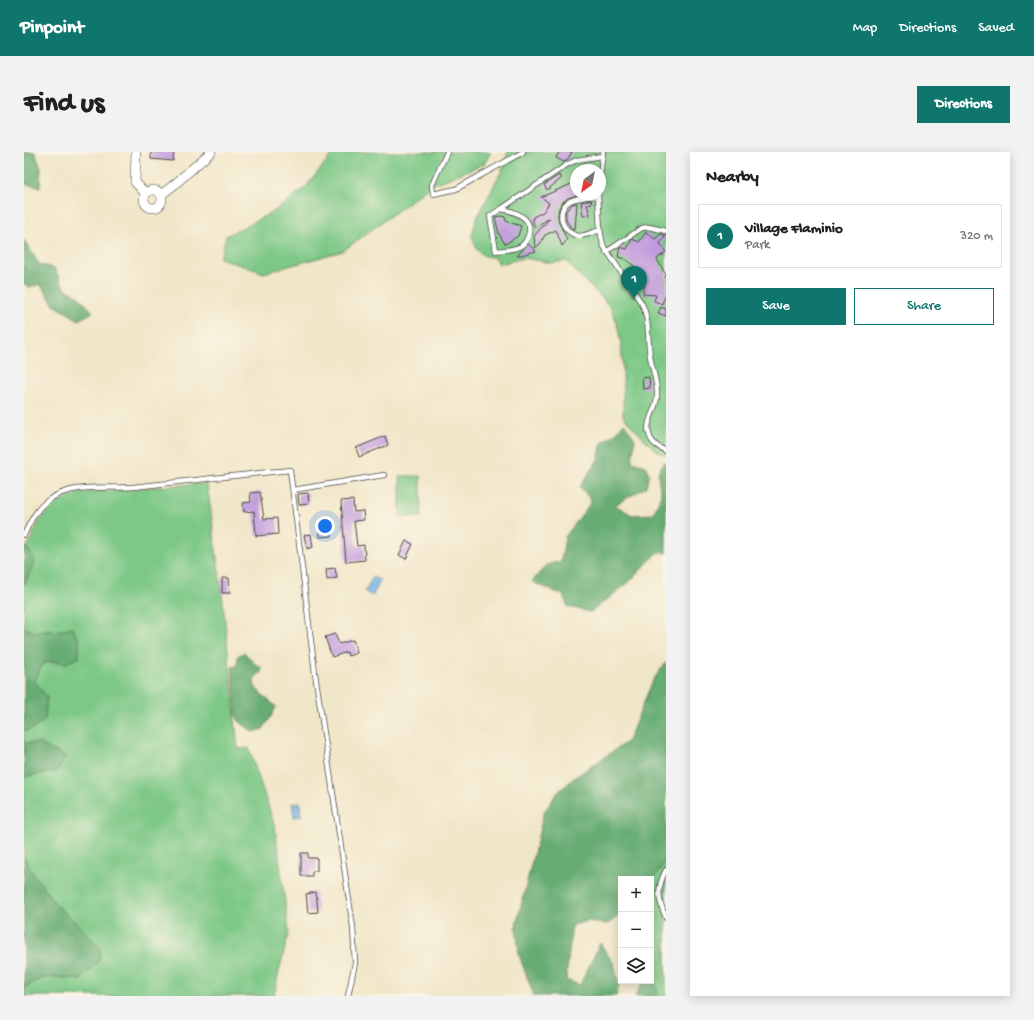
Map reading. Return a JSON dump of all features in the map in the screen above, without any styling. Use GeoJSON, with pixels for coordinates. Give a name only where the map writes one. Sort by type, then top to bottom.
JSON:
{"type":"FeatureCollection","features":[{"type":"Feature","properties":{"kind":"street"},"geometry":{"type":"LineString","coordinates":[[136,152],[135,182],[146,194],[145,202],[147,205],[155,207],[160,203],[162,198],[159,192],[154,190],[146,194]]}},
{"type":"Feature","properties":{"kind":"street"},"geometry":{"type":"LineString","coordinates":[[161,195],[211,152]]}},
{"type":"Feature","properties":{"kind":"lane"},"geometry":{"type":"LineString","coordinates":[[446,152],[432,185],[433,194],[456,189],[523,152]]}},
{"type":"Feature","properties":{"kind":"lane"},"geometry":{"type":"LineString","coordinates":[[501,209],[519,214],[528,223],[529,231],[526,240],[521,246],[496,251],[490,216],[568,164],[577,160],[603,154],[602,164]]}},
{"type":"Feature","properties":{"kind":"lane"},"geometry":{"type":"LineString","coordinates":[[571,200],[564,208],[562,219],[566,228],[572,234],[582,236],[600,230]]}},
{"type":"Feature","properties":{"kind":"lane"},"geometry":{"type":"LineString","coordinates":[[598,200],[600,230],[603,245],[606,252],[642,304],[645,312],[657,396],[648,426],[648,434],[650,440],[666,451]]}},
{"type":"Feature","properties":{"kind":"lane"},"geometry":{"type":"LineString","coordinates":[[606,252],[642,228],[650,227],[666,231]]}},
{"type":"Feature","properties":{"kind":"lane"},"geometry":{"type":"LineString","coordinates":[[24,535],[32,518],[50,498],[78,489],[131,487],[290,470],[315,673],[353,927],[355,963],[348,996]]}},
{"type":"Feature","properties":{"kind":"lane"},"geometry":{"type":"LineString","coordinates":[[293,490],[384,476]]}},
{"type":"Feature","properties":{"kind":"lane"},"geometry":{"type":"LineString","coordinates":[[666,870],[661,880],[659,893],[660,903],[666,918]]}},
{"type":"Feature","properties":{"kind":"green space"},"geometry":{"type":"Polygon","coordinates":[[[24,152],[35,152],[41,169],[40,187],[24,184],[24,152]]]}},
{"type":"Feature","properties":{"kind":"green space"},"geometry":{"type":"Polygon","coordinates":[[[334,152],[491,152],[484,164],[432,185],[343,251],[264,273],[220,258],[226,236],[273,212],[305,188],[334,152]]]}},
{"type":"Feature","properties":{"kind":"green space"},"geometry":{"type":"Polygon","coordinates":[[[508,152],[666,152],[666,455],[656,451],[623,417],[621,344],[614,317],[609,306],[567,261],[552,263],[524,258],[499,264],[496,258],[485,256],[477,250],[472,236],[476,220],[503,168],[508,152]]]}},
{"type":"Feature","properties":{"kind":"green space"},"geometry":{"type":"Polygon","coordinates":[[[24,240],[39,264],[55,269],[64,288],[78,296],[93,312],[79,320],[54,305],[40,284],[30,287],[24,284],[24,240]]]}},
{"type":"Feature","properties":{"kind":"green space"},"geometry":{"type":"Polygon","coordinates":[[[624,423],[635,439],[632,462],[646,466],[649,474],[646,487],[615,505],[632,515],[653,514],[661,497],[658,474],[664,461],[666,463],[666,553],[658,552],[628,583],[591,612],[568,607],[563,595],[532,582],[546,565],[561,561],[565,537],[592,501],[580,487],[598,459],[602,443],[616,433],[624,423]]]}},
{"type":"Feature","properties":{"kind":"green space"},"geometry":{"type":"Polygon","coordinates":[[[400,476],[421,476],[421,517],[400,517],[400,476]]]}},
{"type":"Feature","properties":{"kind":"green space"},"geometry":{"type":"Polygon","coordinates":[[[207,483],[223,602],[238,749],[249,748],[275,827],[289,932],[274,996],[24,996],[25,987],[42,978],[58,977],[81,980],[100,948],[56,905],[31,870],[24,857],[24,777],[26,776],[39,743],[24,743],[24,731],[35,728],[47,698],[35,682],[40,670],[42,666],[48,663],[66,663],[72,627],[62,630],[34,632],[24,627],[24,585],[35,562],[27,547],[39,522],[53,505],[79,493],[207,483]]]}},
{"type":"Feature","properties":{"kind":"green space"},"geometry":{"type":"Polygon","coordinates":[[[27,547],[35,562],[24,585],[24,548],[27,547]]]}},
{"type":"Feature","properties":{"kind":"green space"},"geometry":{"type":"Polygon","coordinates":[[[24,627],[34,632],[62,630],[72,627],[79,640],[79,658],[66,663],[48,661],[41,666],[35,682],[47,698],[45,720],[35,728],[24,731],[24,627]]]}},
{"type":"Feature","properties":{"kind":"green space"},"geometry":{"type":"Polygon","coordinates":[[[244,652],[254,663],[262,668],[261,673],[256,677],[254,682],[255,686],[258,691],[276,707],[263,729],[253,732],[239,721],[236,715],[232,667],[237,666],[238,656],[244,652]]]}},
{"type":"Feature","properties":{"kind":"green space"},"geometry":{"type":"Polygon","coordinates":[[[666,662],[666,859],[654,878],[654,876],[618,876],[618,916],[608,924],[588,921],[572,925],[566,980],[580,985],[600,943],[614,964],[619,986],[616,996],[534,996],[519,955],[516,926],[544,812],[557,793],[574,778],[628,741],[653,680],[666,662]]]}},
{"type":"Feature","properties":{"kind":"green space"},"geometry":{"type":"Polygon","coordinates":[[[24,743],[39,743],[66,757],[57,771],[24,777],[24,743]]]}},
{"type":"Feature","properties":{"kind":"green space"},"geometry":{"type":"Polygon","coordinates":[[[24,857],[31,870],[56,905],[100,948],[100,960],[81,980],[58,977],[42,978],[25,987],[24,991],[24,857]]]}},
{"type":"Feature","properties":{"kind":"green space"},"geometry":{"type":"Polygon","coordinates":[[[666,859],[666,996],[658,996],[654,977],[654,878],[666,859]]]}},
{"type":"Feature","properties":{"kind":"green space"},"geometry":{"type":"Polygon","coordinates":[[[654,976],[658,996],[635,996],[642,984],[654,984],[654,976]]]}},
{"type":"Feature","properties":{"kind":"water"},"geometry":{"type":"Polygon","coordinates":[[[372,577],[380,580],[373,596],[365,592],[372,577]]]}},
{"type":"Feature","properties":{"kind":"water"},"geometry":{"type":"Polygon","coordinates":[[[300,802],[301,816],[294,817],[292,803],[300,802]]]}},
{"type":"Feature","properties":{"kind":"building"},"geometry":{"type":"Polygon","coordinates":[[[151,152],[174,152],[173,161],[151,159],[151,152]]]}},
{"type":"Feature","properties":{"kind":"building"},"geometry":{"type":"Polygon","coordinates":[[[559,152],[572,152],[564,162],[556,158],[559,152]]]}},
{"type":"Feature","properties":{"kind":"building"},"geometry":{"type":"Polygon","coordinates":[[[559,175],[562,178],[547,190],[544,185],[559,175]]]}},
{"type":"Feature","properties":{"kind":"building"},"geometry":{"type":"Polygon","coordinates":[[[570,185],[570,197],[563,202],[559,208],[558,215],[559,222],[567,240],[562,246],[556,230],[545,235],[540,244],[535,248],[534,236],[550,218],[535,227],[533,223],[533,217],[543,212],[549,203],[541,197],[570,185]]]}},
{"type":"Feature","properties":{"kind":"building"},"geometry":{"type":"Polygon","coordinates":[[[591,200],[592,203],[587,204],[590,215],[583,216],[581,202],[591,200]]]}},
{"type":"Feature","properties":{"kind":"building"},"geometry":{"type":"Polygon","coordinates":[[[577,203],[575,229],[571,228],[566,220],[566,211],[572,204],[577,203]]]}},
{"type":"Feature","properties":{"kind":"building"},"geometry":{"type":"Polygon","coordinates":[[[495,217],[505,217],[506,221],[521,226],[518,236],[505,244],[499,234],[495,217]]]}},
{"type":"Feature","properties":{"kind":"building"},"geometry":{"type":"Polygon","coordinates":[[[646,232],[655,239],[661,234],[666,236],[660,243],[666,252],[657,259],[666,275],[666,296],[662,304],[654,301],[656,295],[643,294],[645,281],[642,282],[641,275],[633,265],[625,259],[618,257],[620,247],[627,249],[632,239],[639,242],[646,232]]]}},
{"type":"Feature","properties":{"kind":"building"},"geometry":{"type":"Polygon","coordinates":[[[528,244],[536,251],[517,256],[523,249],[528,244]]]}},
{"type":"Feature","properties":{"kind":"building"},"geometry":{"type":"Polygon","coordinates":[[[661,307],[666,309],[666,316],[658,313],[661,307]]]}},
{"type":"Feature","properties":{"kind":"building"},"geometry":{"type":"Polygon","coordinates":[[[649,377],[650,388],[643,389],[642,378],[649,377]]]}},
{"type":"Feature","properties":{"kind":"building"},"geometry":{"type":"Polygon","coordinates":[[[385,436],[388,445],[359,457],[356,448],[385,436]]]}},
{"type":"Feature","properties":{"kind":"building"},"geometry":{"type":"Polygon","coordinates":[[[260,492],[264,519],[277,518],[278,534],[256,536],[254,511],[244,512],[243,503],[251,502],[250,493],[260,492]]]}},
{"type":"Feature","properties":{"kind":"building"},"geometry":{"type":"Polygon","coordinates":[[[308,493],[309,504],[299,505],[298,494],[308,493]]]}},
{"type":"Feature","properties":{"kind":"building"},"geometry":{"type":"Polygon","coordinates":[[[353,500],[354,512],[363,511],[364,520],[354,521],[357,546],[364,545],[365,560],[346,562],[341,501],[353,500]]]}},
{"type":"Feature","properties":{"kind":"building"},"geometry":{"type":"Polygon","coordinates":[[[330,521],[332,536],[320,537],[318,522],[330,521]]]}},
{"type":"Feature","properties":{"kind":"building"},"geometry":{"type":"Polygon","coordinates":[[[311,534],[313,547],[307,549],[304,535],[311,534]]]}},
{"type":"Feature","properties":{"kind":"building"},"geometry":{"type":"Polygon","coordinates":[[[406,541],[413,544],[406,559],[399,555],[406,541]]]}},
{"type":"Feature","properties":{"kind":"building"},"geometry":{"type":"Polygon","coordinates":[[[335,568],[337,578],[327,580],[326,569],[335,568]]]}},
{"type":"Feature","properties":{"kind":"building"},"geometry":{"type":"Polygon","coordinates":[[[222,578],[229,578],[230,593],[222,593],[222,578]]]}},
{"type":"Feature","properties":{"kind":"building"},"geometry":{"type":"Polygon","coordinates":[[[335,634],[339,644],[353,640],[357,653],[348,656],[347,652],[332,657],[325,637],[335,634]]]}},
{"type":"Feature","properties":{"kind":"building"},"geometry":{"type":"Polygon","coordinates":[[[301,853],[308,853],[308,858],[317,858],[317,871],[312,871],[312,876],[301,876],[301,853]]]}},
{"type":"Feature","properties":{"kind":"building"},"geometry":{"type":"Polygon","coordinates":[[[316,892],[318,912],[308,913],[306,894],[316,892]]]}},
{"type":"Feature","properties":{"kind":"place","name":"Village Flaminio"},"geometry":{"type":"Point","coordinates":[634,299]}}]}
